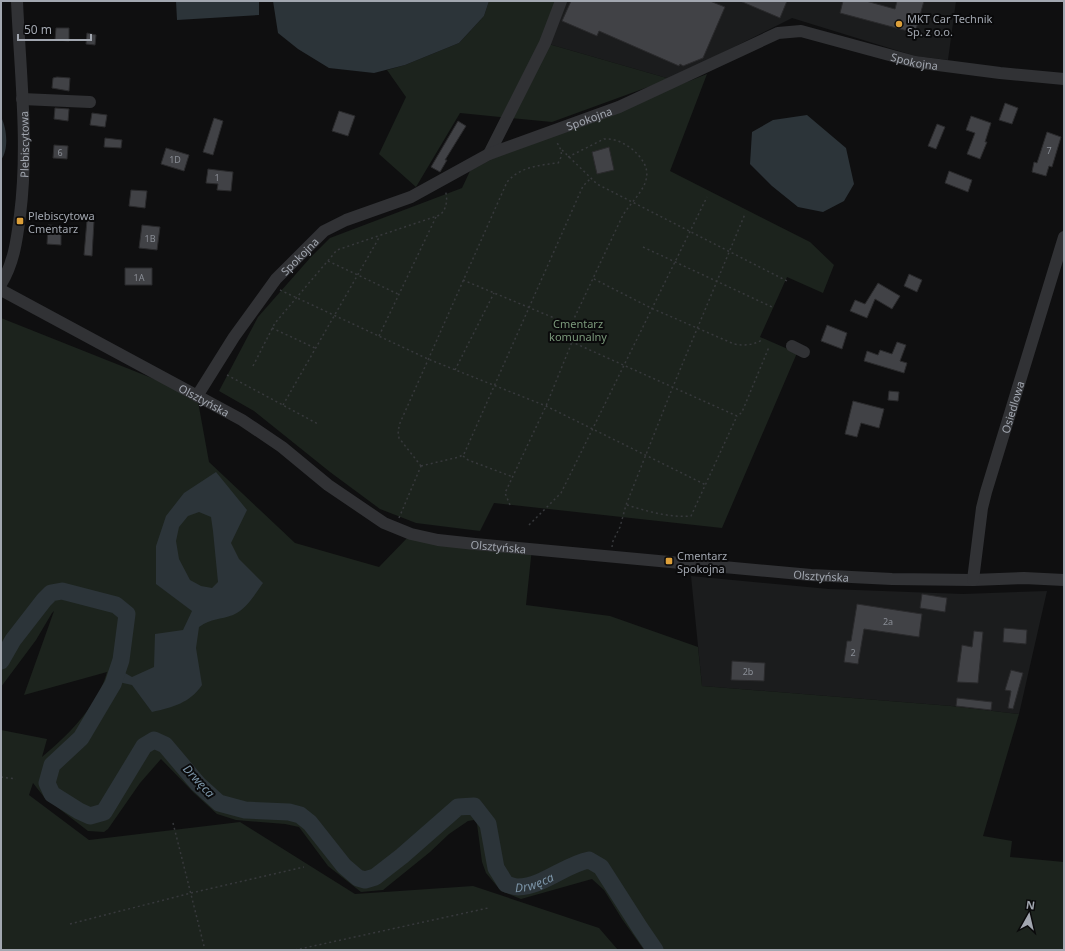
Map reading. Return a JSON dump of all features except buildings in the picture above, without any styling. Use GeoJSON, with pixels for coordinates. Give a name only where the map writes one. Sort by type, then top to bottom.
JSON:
{"type":"FeatureCollection","features":[{"type":"Feature","properties":{"kind":"street","name":"Plebiscytowa"},"geometry":{"type":"LineString","coordinates":[[1,284],[10,267],[13,257],[22,204],[24,162],[17,1]]}},
{"type":"Feature","properties":{"kind":"street"},"geometry":{"type":"LineString","coordinates":[[489,154],[545,43],[561,1]]}},
{"type":"Feature","properties":{"kind":"street","name":"Spokojna"},"geometry":{"type":"LineString","coordinates":[[197,396],[234,337],[276,279],[324,231],[346,220],[411,197],[489,154],[619,107],[778,33],[801,31],[915,62],[1000,73],[1064,79]]}},
{"type":"Feature","properties":{"kind":"street"},"geometry":{"type":"LineString","coordinates":[[22,99],[90,102]]}},
{"type":"Feature","properties":{"kind":"street","name":"Osiedlowa"},"geometry":{"type":"LineString","coordinates":[[973,580],[982,508],[986,492],[1064,236]]}},
{"type":"Feature","properties":{"kind":"street","name":"Olsztyńska"},"geometry":{"type":"LineString","coordinates":[[1,290],[104,344],[242,420],[282,447],[328,485],[384,523],[411,534],[438,540],[811,575],[892,579],[973,580],[1024,578],[1064,580]]}},
{"type":"Feature","properties":{"kind":"street"},"geometry":{"type":"LineString","coordinates":[[792,346],[804,352]]}},
{"type":"Feature","properties":{"kind":"path"},"geometry":{"type":"LineString","coordinates":[[549,132],[568,157],[597,184],[787,281]]}},
{"type":"Feature","properties":{"kind":"path"},"geometry":{"type":"LineString","coordinates":[[510,505],[505,493],[546,406],[572,342],[570,337],[573,327],[571,325],[626,210],[643,188],[648,173],[644,162],[638,154],[627,145],[617,141],[604,139],[568,157]]}},
{"type":"Feature","properties":{"kind":"path"},"geometry":{"type":"LineString","coordinates":[[422,466],[399,438],[398,431],[400,423],[463,280],[507,182],[516,173],[524,169],[558,162],[561,158],[562,150]]}},
{"type":"Feature","properties":{"kind":"path"},"geometry":{"type":"LineString","coordinates":[[463,456],[583,186],[591,178]]}},
{"type":"Feature","properties":{"kind":"path"},"geometry":{"type":"LineString","coordinates":[[253,366],[272,328],[296,297],[337,250],[436,217],[443,213],[447,199],[441,181]]}},
{"type":"Feature","properties":{"kind":"path"},"geometry":{"type":"LineString","coordinates":[[529,525],[561,493],[706,197]]}},
{"type":"Feature","properties":{"kind":"path"},"geometry":{"type":"LineString","coordinates":[[610,556],[613,541],[620,527],[626,505],[744,214]]}},
{"type":"Feature","properties":{"kind":"path"},"geometry":{"type":"LineString","coordinates":[[379,336],[436,217]]}},
{"type":"Feature","properties":{"kind":"path"},"geometry":{"type":"LineString","coordinates":[[283,404],[380,236]]}},
{"type":"Feature","properties":{"kind":"path"},"geometry":{"type":"LineString","coordinates":[[644,247],[772,307]]}},
{"type":"Feature","properties":{"kind":"path"},"geometry":{"type":"LineString","coordinates":[[328,261],[399,294]]}},
{"type":"Feature","properties":{"kind":"path"},"geometry":{"type":"LineString","coordinates":[[593,279],[652,308],[738,344],[752,345],[762,340]]}},
{"type":"Feature","properties":{"kind":"path"},"geometry":{"type":"LineString","coordinates":[[463,280],[571,325]]}},
{"type":"Feature","properties":{"kind":"path"},"geometry":{"type":"LineString","coordinates":[[271,286],[428,359],[546,406],[706,485]]}},
{"type":"Feature","properties":{"kind":"path"},"geometry":{"type":"LineString","coordinates":[[455,370],[494,293]]}},
{"type":"Feature","properties":{"kind":"path"},"geometry":{"type":"LineString","coordinates":[[272,328],[315,348]]}},
{"type":"Feature","properties":{"kind":"path"},"geometry":{"type":"LineString","coordinates":[[572,342],[737,416]]}},
{"type":"Feature","properties":{"kind":"path"},"geometry":{"type":"LineString","coordinates":[[626,505],[652,513],[685,517],[691,516],[737,416],[742,412],[769,347]]}},
{"type":"Feature","properties":{"kind":"path"},"geometry":{"type":"LineString","coordinates":[[228,375],[318,424]]}},
{"type":"Feature","properties":{"kind":"path"},"geometry":{"type":"LineString","coordinates":[[422,466],[463,456]]}},
{"type":"Feature","properties":{"kind":"path"},"geometry":{"type":"LineString","coordinates":[[463,456],[468,460],[512,477]]}},
{"type":"Feature","properties":{"kind":"path"},"geometry":{"type":"LineString","coordinates":[[399,519],[422,466]]}},
{"type":"Feature","properties":{"kind":"path"},"geometry":{"type":"LineString","coordinates":[[1,777],[16,780]]}},
{"type":"Feature","properties":{"kind":"path"},"geometry":{"type":"LineString","coordinates":[[173,823],[205,950]]}},
{"type":"Feature","properties":{"kind":"path"},"geometry":{"type":"LineString","coordinates":[[70,924],[191,893],[304,867]]}},
{"type":"Feature","properties":{"kind":"path"},"geometry":{"type":"LineString","coordinates":[[295,950],[488,908]]}},
{"type":"Feature","properties":{"kind":"shaded area"},"geometry":{"type":"Polygon","coordinates":[[[176,1],[259,1],[259,15],[177,20],[176,1]]]}},
{"type":"Feature","properties":{"kind":"shaded area"},"geometry":{"type":"Polygon","coordinates":[[[273,1],[489,1],[484,16],[459,43],[405,65],[374,73],[329,68],[298,49],[278,33],[273,1]]]}},
{"type":"Feature","properties":{"kind":"shaded area"},"geometry":{"type":"Polygon","coordinates":[[[561,1],[956,1],[948,60],[915,56],[792,18],[670,79],[545,43],[561,1]]]}},
{"type":"Feature","properties":{"kind":"shaded area"},"geometry":{"type":"Polygon","coordinates":[[[807,115],[846,148],[854,184],[844,201],[823,212],[798,207],[772,186],[750,164],[752,132],[773,120],[807,115]]]}},
{"type":"Feature","properties":{"kind":"shaded area"},"geometry":{"type":"Polygon","coordinates":[[[1,117],[5,127],[6,145],[4,156],[1,160],[1,117]]]}},
{"type":"Feature","properties":{"kind":"shaded area"},"geometry":{"type":"Polygon","coordinates":[[[216,472],[247,510],[231,543],[239,559],[263,583],[250,601],[238,613],[208,622],[199,627],[196,648],[202,685],[197,691],[192,696],[180,703],[152,712],[132,685],[114,681],[118,669],[132,677],[154,667],[155,634],[183,630],[192,611],[156,584],[156,546],[166,516],[184,493],[216,472]],[[199,512],[188,516],[179,527],[176,541],[179,559],[190,580],[201,586],[212,588],[218,582],[211,517],[199,512]]]}},
{"type":"Feature","properties":{"kind":"shaded area"},"geometry":{"type":"Polygon","coordinates":[[[691,576],[829,589],[963,594],[1047,591],[1019,714],[951,706],[702,686],[691,576]]]}},
{"type":"Feature","properties":{"kind":"green space"},"geometry":{"type":"Polygon","coordinates":[[[489,1],[561,1],[545,43],[670,79],[552,122],[460,113],[416,187],[379,154],[406,97],[387,70],[405,65],[459,43],[484,16],[489,1]]]}},
{"type":"Feature","properties":{"kind":"green space","name":"Cmentarz komunalny"},"geometry":{"type":"Polygon","coordinates":[[[707,74],[670,171],[810,242],[834,265],[823,293],[787,277],[760,337],[797,353],[722,528],[494,503],[480,531],[416,523],[380,509],[330,472],[254,411],[219,391],[258,317],[310,258],[330,238],[462,188],[470,171],[494,158],[707,74]]]}},
{"type":"Feature","properties":{"kind":"green space"},"geometry":{"type":"Polygon","coordinates":[[[1,318],[197,396],[209,462],[295,543],[379,567],[411,534],[532,548],[526,605],[610,616],[698,647],[702,686],[951,706],[1019,714],[983,836],[1012,841],[1010,857],[1064,862],[1064,950],[644,950],[604,890],[592,879],[521,899],[501,891],[486,873],[482,862],[477,824],[474,820],[468,821],[449,834],[430,852],[383,890],[361,892],[328,866],[299,827],[285,824],[236,820],[217,814],[161,759],[140,783],[108,829],[104,832],[88,831],[44,797],[33,783],[29,795],[89,840],[240,822],[355,894],[473,886],[599,928],[618,950],[1,950],[1,730],[47,739],[42,757],[81,719],[97,697],[107,672],[24,695],[54,611],[36,640],[1,687],[1,318]]]}},
{"type":"Feature","properties":{"kind":"waterway","name":"Drwęca"},"geometry":{"type":"LineString","coordinates":[[1,661],[13,640],[51,593],[62,591],[116,605],[127,614],[121,660],[113,684],[81,738],[52,765],[47,783],[52,794],[90,816],[104,812],[144,746],[154,740],[165,745],[198,784],[219,803],[245,810],[289,812],[300,815],[310,823],[344,866],[358,878],[365,880],[375,877],[402,856],[458,807],[474,806],[488,824],[496,868],[506,884],[516,887],[527,886],[537,883],[571,866],[589,860],[601,867],[655,950]]}},
{"type":"Feature","properties":{"kind":"place","name":"MKT Car Technik Sp. z o.o."},"geometry":{"type":"Point","coordinates":[899,24]}},
{"type":"Feature","properties":{"kind":"place","name":"Plebiscytowa Cmentarz"},"geometry":{"type":"Point","coordinates":[20,221]}},
{"type":"Feature","properties":{"kind":"place","name":"Cmentarz Spokojna"},"geometry":{"type":"Point","coordinates":[669,561]}}]}
